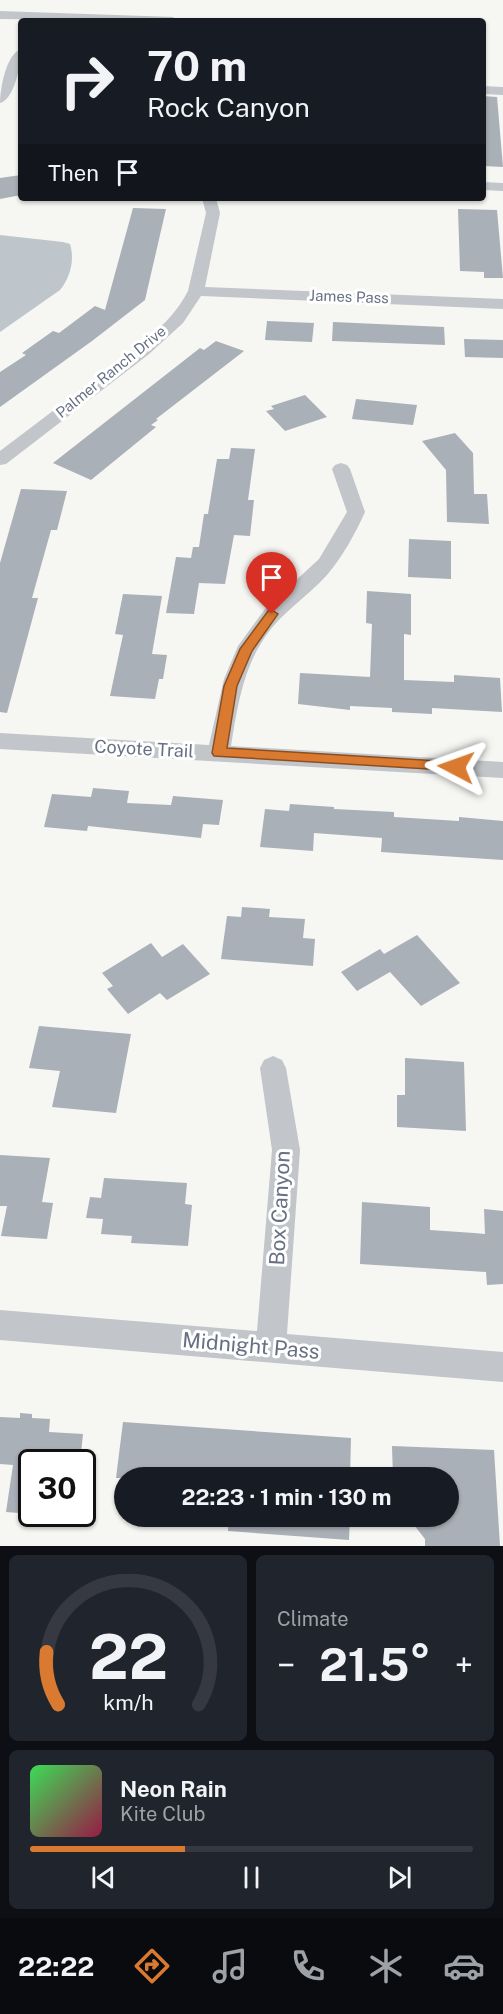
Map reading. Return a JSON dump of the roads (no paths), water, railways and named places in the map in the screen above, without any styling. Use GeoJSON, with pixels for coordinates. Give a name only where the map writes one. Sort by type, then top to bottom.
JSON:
{"type":"FeatureCollection","features":[{"type":"Feature","properties":{"kind":"street"},"geometry":{"type":"LineString","coordinates":[[0,15],[28,18]]}},
{"type":"Feature","properties":{"kind":"street"},"geometry":{"type":"LineString","coordinates":[[0,99],[18,60]]}},
{"type":"Feature","properties":{"kind":"street"},"geometry":{"type":"LineString","coordinates":[[486,90],[503,91]]}},
{"type":"Feature","properties":{"kind":"street"},"geometry":{"type":"LineString","coordinates":[[486,186],[503,187]]}},
{"type":"Feature","properties":{"kind":"street","name":"Palmer Ranch Drive"},"geometry":{"type":"LineString","coordinates":[[0,460],[143,350],[177,320],[196,291],[213,213],[210,201]]}},
{"type":"Feature","properties":{"kind":"street","name":"James Pass"},"geometry":{"type":"LineString","coordinates":[[196,291],[503,304]]}},
{"type":"Feature","properties":{"kind":"street"},"geometry":{"type":"LineString","coordinates":[[219,753],[230,686],[246,649],[272,614],[320,570],[343,541],[356,512],[341,469]]}},
{"type":"Feature","properties":{"kind":"street","name":"Coyote Trail"},"geometry":{"type":"LineString","coordinates":[[0,741],[503,770]]}},
{"type":"Feature","properties":{"kind":"street","name":"Box Canyon"},"geometry":{"type":"LineString","coordinates":[[271,1348],[286,1150],[273,1068]]}},
{"type":"Feature","properties":{"kind":"street","name":"Midnight Pass"},"geometry":{"type":"LineString","coordinates":[[0,1325],[503,1367]]}}]}
